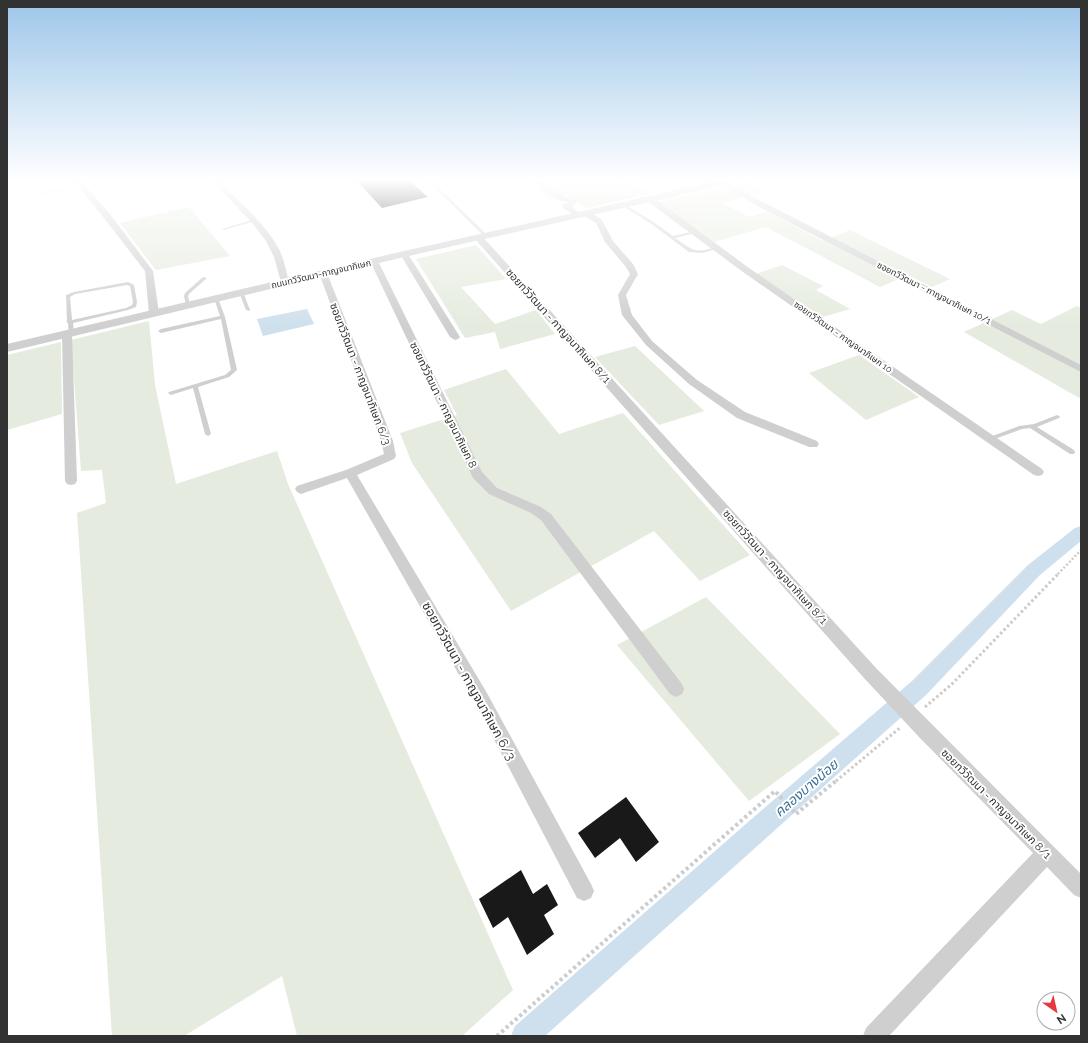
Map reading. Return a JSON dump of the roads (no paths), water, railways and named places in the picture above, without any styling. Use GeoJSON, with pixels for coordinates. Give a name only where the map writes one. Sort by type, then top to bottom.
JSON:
{"type":"FeatureCollection","features":[{"type":"Feature","properties":{"kind":"street"},"geometry":{"type":"LineString","coordinates":[[117,230],[149,271],[154,313]]}},
{"type":"Feature","properties":{"kind":"street"},"geometry":{"type":"LineString","coordinates":[[261,230],[274,248],[285,282]]}},
{"type":"Feature","properties":{"kind":"street","name":"ถนนทวีวัฒนา-กาญจนาภิเษก"},"geometry":{"type":"LineString","coordinates":[[7,348],[69,329],[154,313],[510,230]]}},
{"type":"Feature","properties":{"kind":"street"},"geometry":{"type":"LineString","coordinates":[[603,230],[609,242],[630,266],[634,274],[622,295],[627,316],[649,343],[693,382],[741,415],[813,444]]}},
{"type":"Feature","properties":{"kind":"street","name":"ซอยทวีวัฒนา - กาญจนาภิเษก 10"},"geometry":{"type":"LineString","coordinates":[[691,230],[718,248],[746,270],[1038,472]]}},
{"type":"Feature","properties":{"kind":"street","name":"ซอยทวีวัฒนา - กาญจนาภิเษก 10/1"},"geometry":{"type":"LineString","coordinates":[[810,230],[1081,369]]}},
{"type":"Feature","properties":{"kind":"street","name":"ซอยทวีวัฒนา - กาญจนาภิเษก 8/1"},"geometry":{"type":"LineString","coordinates":[[482,236],[870,673],[925,731],[1081,888]]}},
{"type":"Feature","properties":{"kind":"street"},"geometry":{"type":"LineString","coordinates":[[404,254],[455,337]]}},
{"type":"Feature","properties":{"kind":"street","name":"ซอยทวีวัฒนา - กาญจนาภิเษก 8"},"geometry":{"type":"LineString","coordinates":[[374,261],[471,464],[478,475],[493,491],[536,510],[546,517],[676,689]]}},
{"type":"Feature","properties":{"kind":"street","name":"ซอยทวีวัฒนา - กาญจนาภิเษก 6/3"},"geometry":{"type":"LineString","coordinates":[[301,489],[350,473],[390,456],[387,441],[323,273]]}},
{"type":"Feature","properties":{"kind":"street"},"geometry":{"type":"LineString","coordinates":[[69,329],[71,481]]}},
{"type":"Feature","properties":{"kind":"street","name":"ซอยทวีวัฒนา - กาญจนาภิเษก 6/3"},"geometry":{"type":"LineString","coordinates":[[350,473],[481,698],[584,891]]}},
{"type":"Feature","properties":{"kind":"street"},"geometry":{"type":"LineString","coordinates":[[874,1036],[1046,854]]}},
{"type":"Feature","properties":{"kind":"lane"},"geometry":{"type":"LineString","coordinates":[[476,230],[482,236]]}},
{"type":"Feature","properties":{"kind":"lane"},"geometry":{"type":"LineString","coordinates":[[662,230],[694,252],[702,252],[718,248]]}},
{"type":"Feature","properties":{"kind":"lane"},"geometry":{"type":"LineString","coordinates":[[673,237],[694,232]]}},
{"type":"Feature","properties":{"kind":"lane"},"geometry":{"type":"LineString","coordinates":[[188,305],[186,296],[205,278]]}},
{"type":"Feature","properties":{"kind":"lane"},"geometry":{"type":"LineString","coordinates":[[128,283],[132,285],[135,302],[134,306],[69,329],[68,296],[74,293],[122,284],[128,283]]}},
{"type":"Feature","properties":{"kind":"lane"},"geometry":{"type":"LineString","coordinates":[[241,292],[248,310]]}},
{"type":"Feature","properties":{"kind":"lane"},"geometry":{"type":"LineString","coordinates":[[170,393],[227,376],[234,370],[223,317],[216,298]]}},
{"type":"Feature","properties":{"kind":"lane"},"geometry":{"type":"LineString","coordinates":[[161,330],[223,317]]}},
{"type":"Feature","properties":{"kind":"lane"},"geometry":{"type":"LineString","coordinates":[[195,385],[208,434]]}},
{"type":"Feature","properties":{"kind":"lane"},"geometry":{"type":"LineString","coordinates":[[989,439],[1021,427],[1043,424],[1057,417]]}},
{"type":"Feature","properties":{"kind":"lane"},"geometry":{"type":"LineString","coordinates":[[1031,426],[1072,452]]}},
{"type":"Feature","properties":{"kind":"water"},"geometry":{"type":"Polygon","coordinates":[[[307,309],[314,324],[263,336],[257,319],[307,309]]]}},
{"type":"Feature","properties":{"kind":"waterway","name":"คลองบางน้อย"},"geometry":{"type":"LineString","coordinates":[[525,1036],[763,824],[919,688],[1034,570],[1081,532]]}}]}
